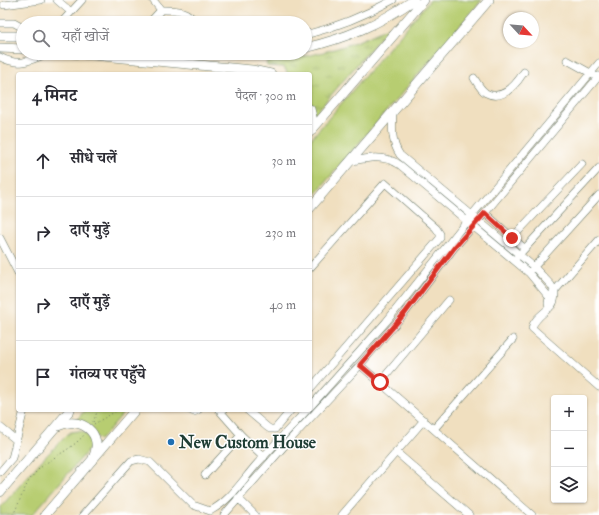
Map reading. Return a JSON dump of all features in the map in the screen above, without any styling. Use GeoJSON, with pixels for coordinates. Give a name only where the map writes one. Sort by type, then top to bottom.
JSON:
{"type":"FeatureCollection","features":[{"type":"Feature","properties":{"kind":"main road"},"geometry":{"type":"LineString","coordinates":[[312,46],[347,36],[393,15],[414,0]]}},
{"type":"Feature","properties":{"kind":"main road"},"geometry":{"type":"LineString","coordinates":[[312,130],[424,0]]}},
{"type":"Feature","properties":{"kind":"main road"},"geometry":{"type":"LineString","coordinates":[[312,206],[489,0]]}},
{"type":"Feature","properties":{"kind":"main road"},"geometry":{"type":"LineString","coordinates":[[0,36],[16,36]]}},
{"type":"Feature","properties":{"kind":"main road"},"geometry":{"type":"LineString","coordinates":[[0,48],[16,49]]}},
{"type":"Feature","properties":{"kind":"main road"},"geometry":{"type":"LineString","coordinates":[[146,60],[262,72]]}},
{"type":"Feature","properties":{"kind":"main road"},"geometry":{"type":"LineString","coordinates":[[0,492],[68,412]]}},
{"type":"Feature","properties":{"kind":"main road"},"geometry":{"type":"LineString","coordinates":[[45,515],[133,412]]}},
{"type":"Feature","properties":{"kind":"main road"},"geometry":{"type":"LineString","coordinates":[[52,431],[65,422],[81,424],[89,429],[95,441],[96,449],[90,463]]}},
{"type":"Feature","properties":{"kind":"street"},"geometry":{"type":"LineString","coordinates":[[4,5],[41,0]]}},
{"type":"Feature","properties":{"kind":"street"},"geometry":{"type":"LineString","coordinates":[[57,0],[70,14],[82,0]]}},
{"type":"Feature","properties":{"kind":"street"},"geometry":{"type":"LineString","coordinates":[[153,0],[161,10]]}},
{"type":"Feature","properties":{"kind":"street"},"geometry":{"type":"LineString","coordinates":[[312,33],[347,23],[372,12],[393,0]]}},
{"type":"Feature","properties":{"kind":"street"},"geometry":{"type":"LineString","coordinates":[[156,16],[161,10],[176,10],[185,12],[191,16]]}},
{"type":"Feature","properties":{"kind":"street"},"geometry":{"type":"LineString","coordinates":[[0,22],[16,24]]}},
{"type":"Feature","properties":{"kind":"street"},"geometry":{"type":"LineString","coordinates":[[0,57],[23,63],[30,60]]}},
{"type":"Feature","properties":{"kind":"street"},"geometry":{"type":"LineString","coordinates":[[224,515],[286,444],[360,365],[405,313],[454,248],[599,77],[567,60]]}},
{"type":"Feature","properties":{"kind":"street"},"geometry":{"type":"LineString","coordinates":[[312,405],[386,322],[466,222],[599,63]]}},
{"type":"Feature","properties":{"kind":"street"},"geometry":{"type":"LineString","coordinates":[[474,78],[481,89],[486,93],[497,94],[512,88],[524,72]]}},
{"type":"Feature","properties":{"kind":"street"},"geometry":{"type":"LineString","coordinates":[[393,112],[392,134],[395,147],[400,155],[478,220],[517,258],[551,285],[555,292],[552,305],[532,325],[533,330],[599,387]]}},
{"type":"Feature","properties":{"kind":"street"},"geometry":{"type":"LineString","coordinates":[[349,162],[378,157],[394,161],[466,222],[517,258]]}},
{"type":"Feature","properties":{"kind":"street"},"geometry":{"type":"LineString","coordinates":[[512,238],[582,164]]}},
{"type":"Feature","properties":{"kind":"street"},"geometry":{"type":"LineString","coordinates":[[517,258],[524,248],[599,168]]}},
{"type":"Feature","properties":{"kind":"street"},"geometry":{"type":"LineString","coordinates":[[312,266],[385,183],[436,228],[440,234],[440,238],[448,245]]}},
{"type":"Feature","properties":{"kind":"street"},"geometry":{"type":"LineString","coordinates":[[531,270],[599,195]]}},
{"type":"Feature","properties":{"kind":"street"},"geometry":{"type":"LineString","coordinates":[[485,213],[524,248]]}},
{"type":"Feature","properties":{"kind":"street"},"geometry":{"type":"LineString","coordinates":[[0,238],[16,269]]}},
{"type":"Feature","properties":{"kind":"street"},"geometry":{"type":"LineString","coordinates":[[312,387],[440,238]]}},
{"type":"Feature","properties":{"kind":"street"},"geometry":{"type":"LineString","coordinates":[[549,308],[549,297],[555,292],[599,240]]}},
{"type":"Feature","properties":{"kind":"street"},"geometry":{"type":"LineString","coordinates":[[531,270],[549,297]]}},
{"type":"Feature","properties":{"kind":"street"},"geometry":{"type":"LineString","coordinates":[[380,382],[449,300]]}},
{"type":"Feature","properties":{"kind":"street"},"geometry":{"type":"LineString","coordinates":[[434,429],[513,339]]}},
{"type":"Feature","properties":{"kind":"street"},"geometry":{"type":"LineString","coordinates":[[360,365],[532,515]]}},
{"type":"Feature","properties":{"kind":"street"},"geometry":{"type":"LineString","coordinates":[[0,472],[12,458],[23,412]]}},
{"type":"Feature","properties":{"kind":"street"},"geometry":{"type":"LineString","coordinates":[[221,412],[241,435],[264,457]]}},
{"type":"Feature","properties":{"kind":"street"},"geometry":{"type":"LineString","coordinates":[[249,412],[270,429],[275,429]]}},
{"type":"Feature","properties":{"kind":"street"},"geometry":{"type":"LineString","coordinates":[[275,429],[290,412]]}},
{"type":"Feature","properties":{"kind":"street"},"geometry":{"type":"LineString","coordinates":[[83,515],[130,461],[139,459],[150,462],[193,505],[210,511],[223,503],[229,497],[280,438],[305,412]]}},
{"type":"Feature","properties":{"kind":"street"},"geometry":{"type":"LineString","coordinates":[[342,515],[424,420]]}},
{"type":"Feature","properties":{"kind":"street"},"geometry":{"type":"LineString","coordinates":[[0,427],[16,440]]}},
{"type":"Feature","properties":{"kind":"street"},"geometry":{"type":"LineString","coordinates":[[275,429],[280,438],[286,444]]}},
{"type":"Feature","properties":{"kind":"street"},"geometry":{"type":"LineString","coordinates":[[205,475],[241,435]]}},
{"type":"Feature","properties":{"kind":"street"},"geometry":{"type":"LineString","coordinates":[[396,452],[469,515]]}},
{"type":"Feature","properties":{"kind":"street"},"geometry":{"type":"LineString","coordinates":[[238,498],[255,515]]}},
{"type":"Feature","properties":{"kind":"path"},"geometry":{"type":"LineString","coordinates":[[97,412],[91,426],[115,412]]}},
{"type":"Feature","properties":{"kind":"path"},"geometry":{"type":"LineString","coordinates":[[13,515],[26,485],[33,475],[46,463],[71,448],[85,433]]}},
{"type":"Feature","properties":{"kind":"green space"},"geometry":{"type":"Polygon","coordinates":[[[430,0],[482,0],[312,198],[312,138],[430,0]]]}},
{"type":"Feature","properties":{"kind":"green space"},"geometry":{"type":"Polygon","coordinates":[[[389,27],[315,114],[312,106],[312,72],[287,72],[284,67],[267,66],[266,62],[279,60],[312,60],[312,54],[344,46],[389,27]]]}},
{"type":"Feature","properties":{"kind":"green space"},"geometry":{"type":"Polygon","coordinates":[[[83,412],[124,412],[100,440],[76,421],[83,412]]]}},
{"type":"Feature","properties":{"kind":"green space"},"geometry":{"type":"Polygon","coordinates":[[[78,431],[88,436],[91,447],[32,515],[0,515],[0,508],[42,460],[67,435],[71,432],[78,431]]]}},
{"type":"Feature","properties":{"kind":"place","name":"New Custom House"},"geometry":{"type":"Point","coordinates":[171,442]}},
{"type":"Feature","properties":{"kind":"route"},"geometry":{"type":"LineString","coordinates":[[380,382],[360,365],[405,313],[454,248],[485,213],[512,238]]}}]}
